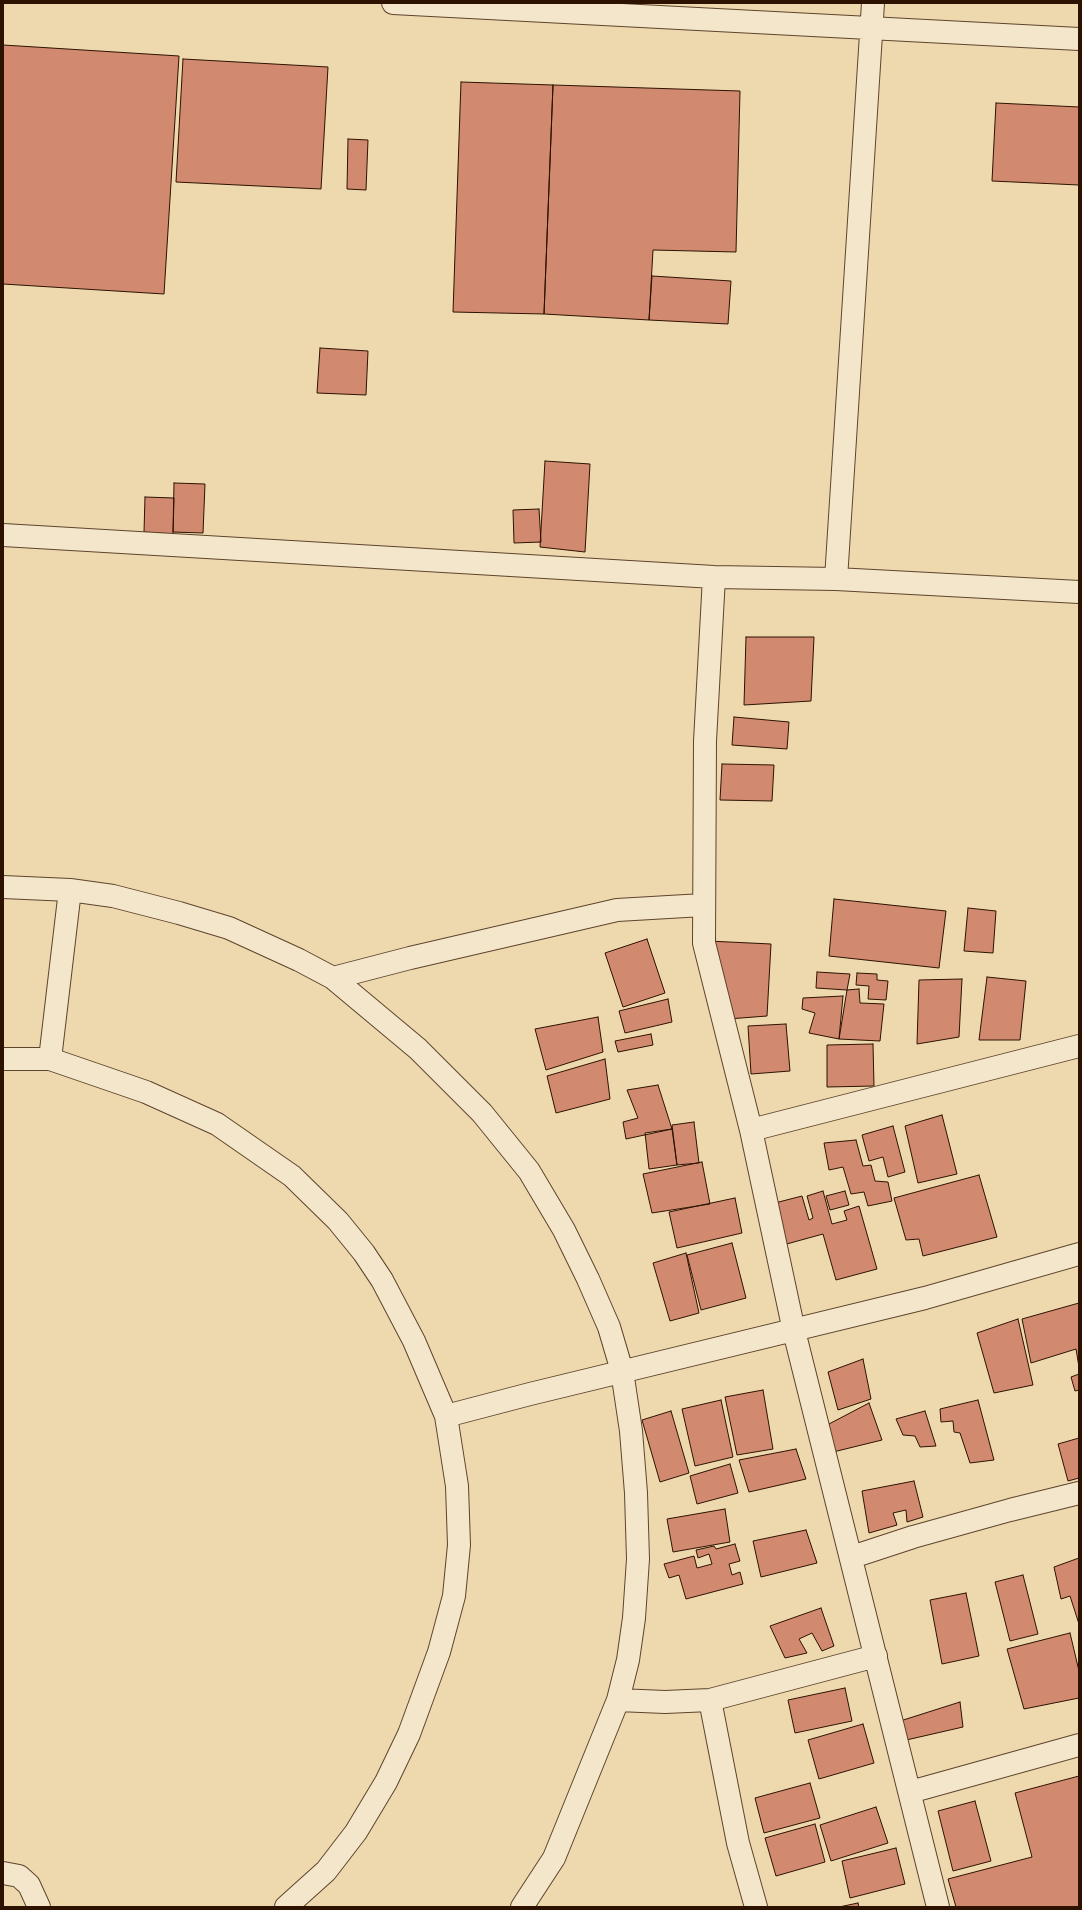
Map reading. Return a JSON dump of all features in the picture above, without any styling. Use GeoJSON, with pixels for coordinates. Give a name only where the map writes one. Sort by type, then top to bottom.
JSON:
{"type":"FeatureCollection","features":[{"type":"Feature","properties":{"kind":"street"},"geometry":{"type":"LineString","coordinates":[[393,3],[1079,39]]}},
{"type":"Feature","properties":{"kind":"street"},"geometry":{"type":"LineString","coordinates":[[836,579],[872,3]]}},
{"type":"Feature","properties":{"kind":"street"},"geometry":{"type":"LineString","coordinates":[[3,535],[714,577],[836,579],[1079,592]]}},
{"type":"Feature","properties":{"kind":"street"},"geometry":{"type":"LineString","coordinates":[[714,577],[705,741],[704,943],[752,1130],[794,1331],[852,1557],[938,1907]]}},
{"type":"Feature","properties":{"kind":"street"},"geometry":{"type":"LineString","coordinates":[[3,887],[70,890],[113,896],[179,913],[229,928],[299,960],[333,978],[418,1049],[482,1113],[529,1171],[564,1230],[588,1279],[609,1328],[622,1371],[631,1431],[636,1493],[638,1559],[632,1632],[628,1660],[618,1700],[554,1858],[522,1907]]}},
{"type":"Feature","properties":{"kind":"street"},"geometry":{"type":"LineString","coordinates":[[50,1059],[70,890]]}},
{"type":"Feature","properties":{"kind":"street"},"geometry":{"type":"LineString","coordinates":[[333,978],[410,958],[617,910],[703,905]]}},
{"type":"Feature","properties":{"kind":"street"},"geometry":{"type":"LineString","coordinates":[[752,1130],[1079,1046]]}},
{"type":"Feature","properties":{"kind":"street"},"geometry":{"type":"LineString","coordinates":[[3,1059],[50,1059],[146,1092],[217,1124],[292,1176],[338,1221],[364,1253],[382,1280],[414,1341],[446,1416],[457,1486],[459,1545],[454,1596],[439,1652],[409,1734],[386,1782],[356,1832],[326,1871],[286,1907]]}},
{"type":"Feature","properties":{"kind":"street"},"geometry":{"type":"LineString","coordinates":[[446,1416],[622,1371],[794,1331],[925,1298],[1079,1254]]}},
{"type":"Feature","properties":{"kind":"street"},"geometry":{"type":"LineString","coordinates":[[852,1557],[920,1535],[1079,1493]]}},
{"type":"Feature","properties":{"kind":"street"},"geometry":{"type":"LineString","coordinates":[[618,1700],[665,1702],[710,1700],[876,1656]]}},
{"type":"Feature","properties":{"kind":"street"},"geometry":{"type":"LineString","coordinates":[[710,1700],[738,1843],[756,1907]]}},
{"type":"Feature","properties":{"kind":"street"},"geometry":{"type":"LineString","coordinates":[[910,1792],[1079,1745]]}},
{"type":"Feature","properties":{"kind":"street"},"geometry":{"type":"LineString","coordinates":[[3,1873],[19,1876],[29,1885],[39,1907]]}},
{"type":"Feature","properties":{"kind":"building"},"geometry":{"type":"Polygon","coordinates":[[[3,45],[179,56],[164,294],[3,284],[3,45]]]}},
{"type":"Feature","properties":{"kind":"building"},"geometry":{"type":"Polygon","coordinates":[[[183,59],[328,67],[321,189],[176,182],[183,59]]]}},
{"type":"Feature","properties":{"kind":"building"},"geometry":{"type":"Polygon","coordinates":[[[461,82],[553,85],[544,314],[453,312],[461,82]]]}},
{"type":"Feature","properties":{"kind":"building"},"geometry":{"type":"Polygon","coordinates":[[[553,85],[740,91],[736,252],[653,250],[649,320],[544,314],[553,85]]]}},
{"type":"Feature","properties":{"kind":"building"},"geometry":{"type":"Polygon","coordinates":[[[996,103],[1079,107],[1079,185],[992,181],[996,103]]]}},
{"type":"Feature","properties":{"kind":"building"},"geometry":{"type":"Polygon","coordinates":[[[348,139],[368,140],[366,190],[347,189],[348,139]]]}},
{"type":"Feature","properties":{"kind":"building"},"geometry":{"type":"Polygon","coordinates":[[[652,276],[731,281],[728,324],[649,320],[652,276]]]}},
{"type":"Feature","properties":{"kind":"building"},"geometry":{"type":"Polygon","coordinates":[[[320,348],[368,351],[366,395],[317,393],[320,348]]]}},
{"type":"Feature","properties":{"kind":"building"},"geometry":{"type":"Polygon","coordinates":[[[545,461],[590,464],[585,552],[540,547],[545,461]]]}},
{"type":"Feature","properties":{"kind":"building"},"geometry":{"type":"Polygon","coordinates":[[[174,483],[205,484],[203,533],[173,532],[174,483]]]}},
{"type":"Feature","properties":{"kind":"building"},"geometry":{"type":"Polygon","coordinates":[[[145,497],[174,498],[173,534],[144,532],[145,497]]]}},
{"type":"Feature","properties":{"kind":"building"},"geometry":{"type":"Polygon","coordinates":[[[539,509],[541,542],[514,543],[513,510],[539,509]]]}},
{"type":"Feature","properties":{"kind":"building"},"geometry":{"type":"Polygon","coordinates":[[[746,637],[814,637],[811,701],[744,705],[746,637]]]}},
{"type":"Feature","properties":{"kind":"building"},"geometry":{"type":"Polygon","coordinates":[[[734,717],[789,722],[787,749],[732,745],[734,717]]]}},
{"type":"Feature","properties":{"kind":"building"},"geometry":{"type":"Polygon","coordinates":[[[722,764],[774,765],[772,801],[720,800],[722,764]]]}},
{"type":"Feature","properties":{"kind":"building"},"geometry":{"type":"Polygon","coordinates":[[[834,899],[946,911],[939,968],[829,956],[834,899]]]}},
{"type":"Feature","properties":{"kind":"building"},"geometry":{"type":"Polygon","coordinates":[[[968,908],[996,911],[993,953],[964,951],[968,908]]]}},
{"type":"Feature","properties":{"kind":"building"},"geometry":{"type":"Polygon","coordinates":[[[647,939],[665,993],[623,1007],[605,953],[647,939]]]}},
{"type":"Feature","properties":{"kind":"building"},"geometry":{"type":"Polygon","coordinates":[[[708,941],[771,944],[767,1016],[728,1019],[708,941]]]}},
{"type":"Feature","properties":{"kind":"building"},"geometry":{"type":"Polygon","coordinates":[[[817,972],[850,974],[847,990],[816,988],[817,972]]]}},
{"type":"Feature","properties":{"kind":"building"},"geometry":{"type":"Polygon","coordinates":[[[857,973],[877,974],[877,980],[888,981],[886,1000],[868,999],[869,986],[856,985],[857,973]]]}},
{"type":"Feature","properties":{"kind":"building"},"geometry":{"type":"Polygon","coordinates":[[[987,977],[1026,981],[1020,1040],[979,1040],[987,977]]]}},
{"type":"Feature","properties":{"kind":"building"},"geometry":{"type":"Polygon","coordinates":[[[962,979],[959,1037],[917,1044],[919,980],[962,979]]]}},
{"type":"Feature","properties":{"kind":"building"},"geometry":{"type":"Polygon","coordinates":[[[859,989],[860,1003],[884,1004],[880,1041],[839,1039],[847,990],[859,989]]]}},
{"type":"Feature","properties":{"kind":"building"},"geometry":{"type":"Polygon","coordinates":[[[843,996],[839,1039],[809,1033],[815,1013],[802,1009],[803,998],[843,996]]]}},
{"type":"Feature","properties":{"kind":"building"},"geometry":{"type":"Polygon","coordinates":[[[668,999],[672,1022],[625,1033],[619,1011],[668,999]]]}},
{"type":"Feature","properties":{"kind":"building"},"geometry":{"type":"Polygon","coordinates":[[[598,1017],[603,1052],[546,1070],[535,1029],[598,1017]]]}},
{"type":"Feature","properties":{"kind":"building"},"geometry":{"type":"Polygon","coordinates":[[[786,1024],[790,1071],[751,1074],[748,1026],[786,1024]]]}},
{"type":"Feature","properties":{"kind":"building"},"geometry":{"type":"Polygon","coordinates":[[[651,1034],[653,1045],[618,1052],[615,1041],[651,1034]]]}},
{"type":"Feature","properties":{"kind":"building"},"geometry":{"type":"Polygon","coordinates":[[[873,1044],[874,1086],[827,1087],[827,1045],[873,1044]]]}},
{"type":"Feature","properties":{"kind":"building"},"geometry":{"type":"Polygon","coordinates":[[[605,1059],[610,1099],[556,1113],[547,1076],[605,1059]]]}},
{"type":"Feature","properties":{"kind":"building"},"geometry":{"type":"Polygon","coordinates":[[[658,1085],[672,1129],[626,1139],[623,1122],[638,1118],[627,1090],[658,1085]]]}},
{"type":"Feature","properties":{"kind":"building"},"geometry":{"type":"Polygon","coordinates":[[[942,1115],[957,1174],[918,1183],[905,1126],[942,1115]]]}},
{"type":"Feature","properties":{"kind":"building"},"geometry":{"type":"Polygon","coordinates":[[[694,1122],[699,1163],[677,1165],[672,1125],[694,1122]]]}},
{"type":"Feature","properties":{"kind":"building"},"geometry":{"type":"Polygon","coordinates":[[[893,1126],[905,1172],[888,1177],[883,1157],[869,1161],[862,1135],[893,1126]]]}},
{"type":"Feature","properties":{"kind":"building"},"geometry":{"type":"Polygon","coordinates":[[[672,1129],[677,1165],[649,1169],[645,1133],[672,1129]]]}},
{"type":"Feature","properties":{"kind":"building"},"geometry":{"type":"Polygon","coordinates":[[[856,1140],[863,1166],[871,1165],[875,1181],[888,1182],[892,1201],[868,1206],[864,1192],[851,1194],[843,1167],[829,1170],[824,1143],[856,1140]]]}},
{"type":"Feature","properties":{"kind":"building"},"geometry":{"type":"Polygon","coordinates":[[[702,1162],[710,1204],[652,1213],[643,1174],[702,1162]]]}},
{"type":"Feature","properties":{"kind":"building"},"geometry":{"type":"Polygon","coordinates":[[[979,1175],[997,1237],[923,1256],[919,1239],[906,1240],[894,1198],[979,1175]]]}},
{"type":"Feature","properties":{"kind":"building"},"geometry":{"type":"Polygon","coordinates":[[[823,1191],[832,1224],[847,1220],[844,1211],[859,1206],[877,1269],[836,1280],[823,1234],[783,1245],[771,1204],[802,1196],[809,1220],[813,1218],[807,1196],[823,1191]]]}},
{"type":"Feature","properties":{"kind":"building"},"geometry":{"type":"Polygon","coordinates":[[[845,1191],[849,1205],[830,1210],[826,1196],[845,1191]]]}},
{"type":"Feature","properties":{"kind":"building"},"geometry":{"type":"Polygon","coordinates":[[[735,1198],[742,1233],[677,1248],[669,1212],[735,1198]]]}},
{"type":"Feature","properties":{"kind":"building"},"geometry":{"type":"Polygon","coordinates":[[[732,1243],[746,1298],[701,1310],[687,1255],[732,1243]]]}},
{"type":"Feature","properties":{"kind":"building"},"geometry":{"type":"Polygon","coordinates":[[[686,1253],[699,1313],[670,1321],[653,1263],[686,1253]]]}},
{"type":"Feature","properties":{"kind":"building"},"geometry":{"type":"Polygon","coordinates":[[[1079,1303],[1079,1367],[1076,1349],[1031,1363],[1022,1319],[1079,1303]]]}},
{"type":"Feature","properties":{"kind":"building"},"geometry":{"type":"Polygon","coordinates":[[[1018,1319],[1033,1385],[994,1393],[977,1333],[1018,1319]]]}},
{"type":"Feature","properties":{"kind":"building"},"geometry":{"type":"Polygon","coordinates":[[[863,1359],[871,1399],[838,1410],[828,1372],[863,1359]]]}},
{"type":"Feature","properties":{"kind":"building"},"geometry":{"type":"Polygon","coordinates":[[[1079,1374],[1079,1390],[1075,1391],[1071,1377],[1079,1374]]]}},
{"type":"Feature","properties":{"kind":"building"},"geometry":{"type":"Polygon","coordinates":[[[763,1390],[773,1449],[737,1455],[725,1397],[763,1390]]]}},
{"type":"Feature","properties":{"kind":"building"},"geometry":{"type":"Polygon","coordinates":[[[721,1400],[733,1457],[695,1466],[682,1409],[721,1400]]]}},
{"type":"Feature","properties":{"kind":"building"},"geometry":{"type":"Polygon","coordinates":[[[978,1400],[994,1460],[970,1463],[960,1433],[954,1432],[953,1421],[941,1422],[940,1409],[978,1400]]]}},
{"type":"Feature","properties":{"kind":"building"},"geometry":{"type":"Polygon","coordinates":[[[869,1403],[882,1440],[829,1453],[829,1424],[869,1403]]]}},
{"type":"Feature","properties":{"kind":"building"},"geometry":{"type":"Polygon","coordinates":[[[671,1411],[689,1473],[660,1482],[642,1420],[671,1411]]]}},
{"type":"Feature","properties":{"kind":"building"},"geometry":{"type":"Polygon","coordinates":[[[925,1411],[936,1446],[920,1447],[915,1436],[903,1435],[896,1419],[925,1411]]]}},
{"type":"Feature","properties":{"kind":"building"},"geometry":{"type":"Polygon","coordinates":[[[1079,1438],[1079,1478],[1068,1481],[1058,1444],[1079,1438]]]}},
{"type":"Feature","properties":{"kind":"building"},"geometry":{"type":"Polygon","coordinates":[[[796,1449],[806,1479],[749,1492],[739,1460],[796,1449]]]}},
{"type":"Feature","properties":{"kind":"building"},"geometry":{"type":"Polygon","coordinates":[[[730,1464],[738,1493],[697,1504],[690,1476],[730,1464]]]}},
{"type":"Feature","properties":{"kind":"building"},"geometry":{"type":"Polygon","coordinates":[[[914,1481],[923,1517],[907,1522],[906,1510],[893,1513],[897,1525],[869,1533],[862,1491],[914,1481]]]}},
{"type":"Feature","properties":{"kind":"building"},"geometry":{"type":"Polygon","coordinates":[[[725,1509],[730,1542],[673,1552],[667,1519],[725,1509]]]}},
{"type":"Feature","properties":{"kind":"building"},"geometry":{"type":"Polygon","coordinates":[[[806,1530],[817,1563],[761,1577],[753,1541],[806,1530]]]}},
{"type":"Feature","properties":{"kind":"building"},"geometry":{"type":"Polygon","coordinates":[[[735,1544],[740,1561],[729,1564],[732,1575],[740,1572],[743,1584],[686,1599],[679,1575],[669,1578],[664,1564],[694,1556],[697,1568],[712,1564],[709,1554],[698,1558],[696,1550],[714,1546],[716,1549],[735,1544]]]}},
{"type":"Feature","properties":{"kind":"building"},"geometry":{"type":"Polygon","coordinates":[[[1079,1558],[1079,1624],[1070,1596],[1061,1599],[1054,1567],[1079,1558]]]}},
{"type":"Feature","properties":{"kind":"building"},"geometry":{"type":"Polygon","coordinates":[[[1023,1575],[1038,1634],[1010,1641],[995,1582],[1023,1575]]]}},
{"type":"Feature","properties":{"kind":"building"},"geometry":{"type":"Polygon","coordinates":[[[966,1593],[979,1656],[942,1664],[930,1600],[966,1593]]]}},
{"type":"Feature","properties":{"kind":"building"},"geometry":{"type":"Polygon","coordinates":[[[821,1608],[834,1646],[822,1651],[812,1633],[799,1639],[807,1653],[785,1658],[770,1626],[821,1608]]]}},
{"type":"Feature","properties":{"kind":"building"},"geometry":{"type":"Polygon","coordinates":[[[1070,1633],[1079,1671],[1079,1698],[1024,1709],[1007,1649],[1070,1633]]]}},
{"type":"Feature","properties":{"kind":"building"},"geometry":{"type":"Polygon","coordinates":[[[845,1688],[852,1721],[795,1733],[788,1700],[845,1688]]]}},
{"type":"Feature","properties":{"kind":"building"},"geometry":{"type":"Polygon","coordinates":[[[960,1702],[963,1727],[902,1741],[897,1722],[960,1702]]]}},
{"type":"Feature","properties":{"kind":"building"},"geometry":{"type":"Polygon","coordinates":[[[863,1724],[874,1763],[819,1779],[808,1740],[863,1724]]]}},
{"type":"Feature","properties":{"kind":"building"},"geometry":{"type":"Polygon","coordinates":[[[1079,1776],[1079,1907],[956,1907],[948,1879],[1032,1857],[1015,1793],[1079,1776]]]}},
{"type":"Feature","properties":{"kind":"building"},"geometry":{"type":"Polygon","coordinates":[[[810,1783],[820,1818],[764,1833],[755,1798],[810,1783]]]}},
{"type":"Feature","properties":{"kind":"building"},"geometry":{"type":"Polygon","coordinates":[[[975,1801],[991,1861],[953,1871],[938,1811],[975,1801]]]}},
{"type":"Feature","properties":{"kind":"building"},"geometry":{"type":"Polygon","coordinates":[[[876,1807],[888,1843],[831,1861],[820,1825],[876,1807]]]}},
{"type":"Feature","properties":{"kind":"building"},"geometry":{"type":"Polygon","coordinates":[[[815,1824],[825,1862],[776,1876],[765,1838],[815,1824]]]}},
{"type":"Feature","properties":{"kind":"building"},"geometry":{"type":"Polygon","coordinates":[[[896,1848],[905,1884],[850,1898],[842,1861],[896,1848]]]}},
{"type":"Feature","properties":{"kind":"building"},"geometry":{"type":"Polygon","coordinates":[[[858,1903],[859,1907],[839,1907],[858,1903]]]}}]}
